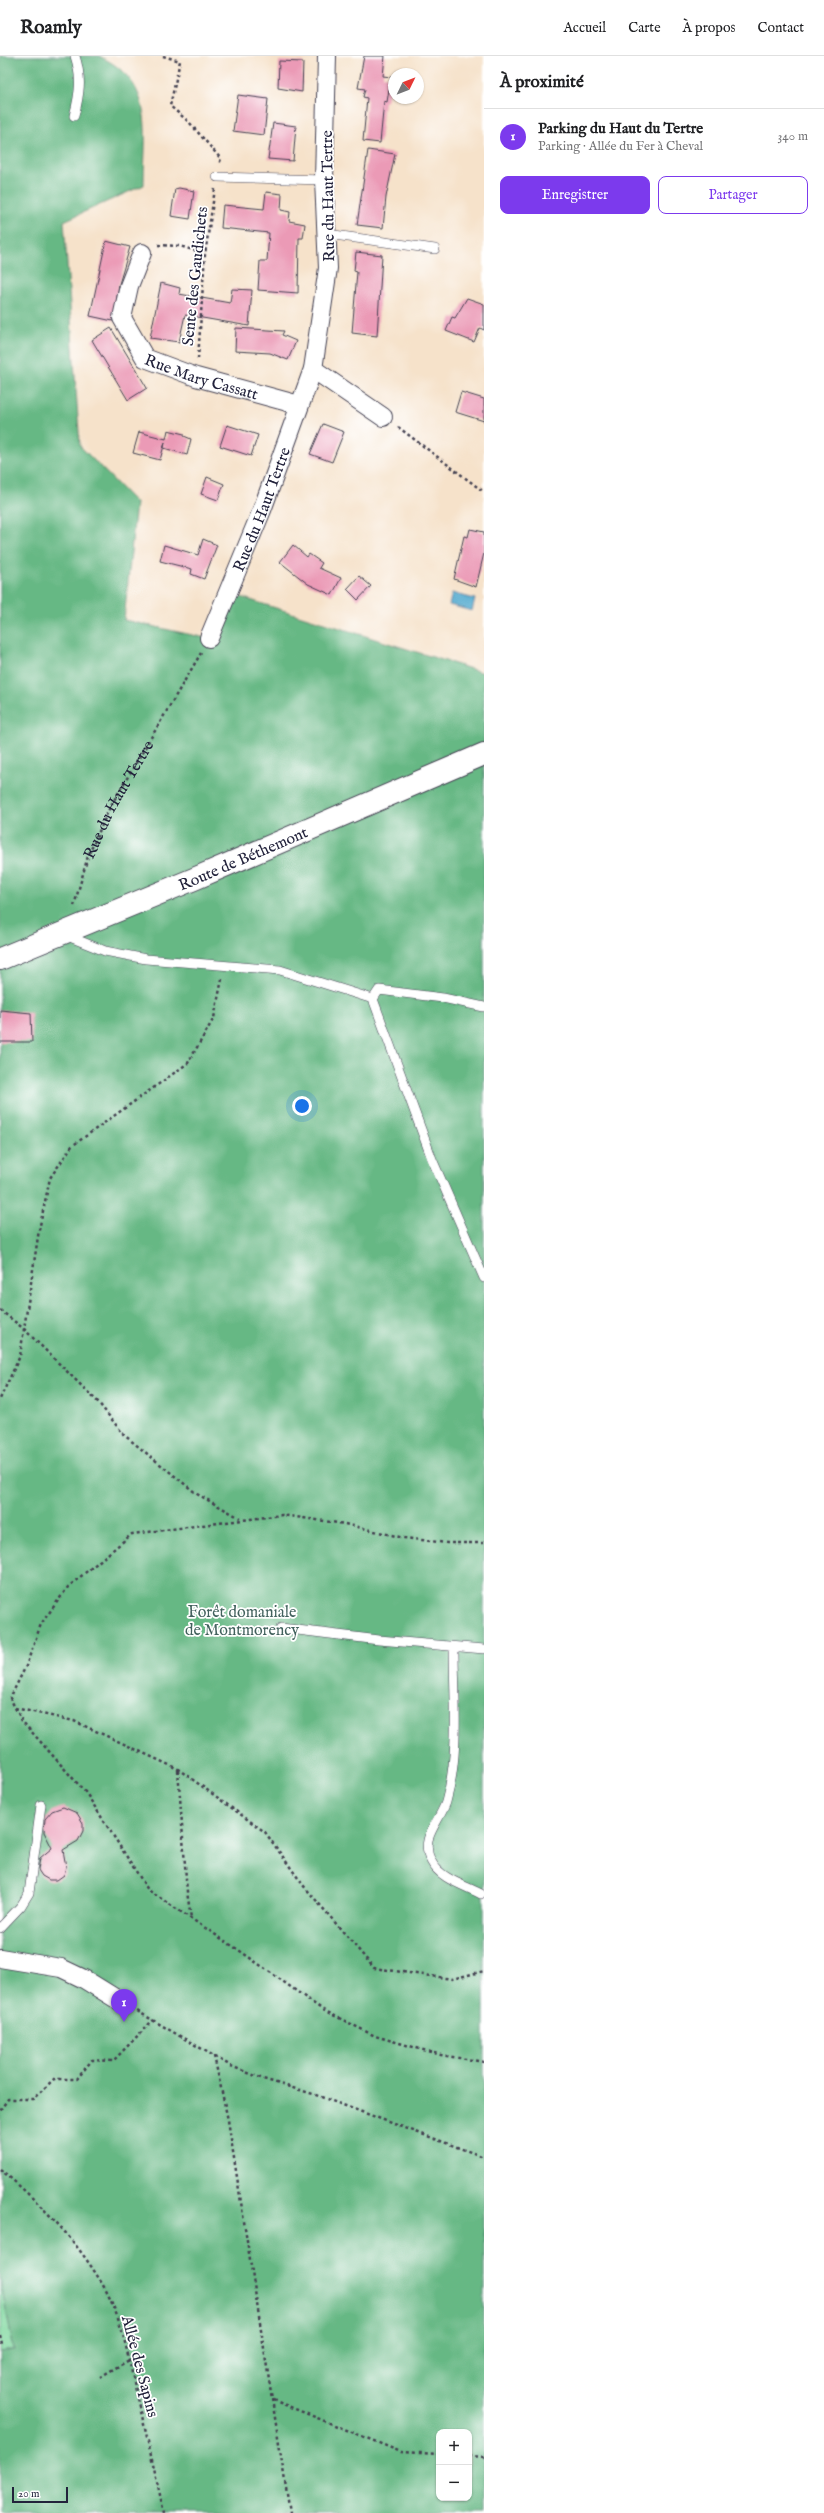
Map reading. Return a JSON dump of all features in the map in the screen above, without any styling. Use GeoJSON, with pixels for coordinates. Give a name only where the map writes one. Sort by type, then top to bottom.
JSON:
{"type":"FeatureCollection","features":[{"type":"Feature","properties":{"kind":"street","name":"Rue du Haut Tertre"},"geometry":{"type":"LineString","coordinates":[[209,638],[262,510],[312,369],[328,268],[324,180],[327,56]]}},
{"type":"Feature","properties":{"kind":"street","name":"Rue Mary Cassatt"},"geometry":{"type":"LineString","coordinates":[[142,253],[129,286],[122,318],[145,358],[196,377],[299,405]]}},
{"type":"Feature","properties":{"kind":"street"},"geometry":{"type":"LineString","coordinates":[[312,369],[383,416]]}},
{"type":"Feature","properties":{"kind":"street","name":"Route de Béthemont"},"geometry":{"type":"LineString","coordinates":[[0,958],[484,754]]}},
{"type":"Feature","properties":{"kind":"street"},"geometry":{"type":"LineString","coordinates":[[0,1958],[61,1968],[84,1979],[118,2000]]}},
{"type":"Feature","properties":{"kind":"lane"},"geometry":{"type":"LineString","coordinates":[[74,116],[81,88],[80,71],[75,56]]}},
{"type":"Feature","properties":{"kind":"lane"},"geometry":{"type":"LineString","coordinates":[[217,177],[324,180]]}},
{"type":"Feature","properties":{"kind":"lane"},"geometry":{"type":"LineString","coordinates":[[326,234],[435,249]]}},
{"type":"Feature","properties":{"kind":"lane"},"geometry":{"type":"LineString","coordinates":[[66,931],[105,951],[146,959],[280,970],[373,999]]}},
{"type":"Feature","properties":{"kind":"lane"},"geometry":{"type":"LineString","coordinates":[[373,999],[379,990],[443,998],[484,1007]]}},
{"type":"Feature","properties":{"kind":"lane"},"geometry":{"type":"LineString","coordinates":[[373,999],[432,1159],[484,1278]]}},
{"type":"Feature","properties":{"kind":"lane"},"geometry":{"type":"LineString","coordinates":[[281,1628],[454,1648],[484,1649]]}},
{"type":"Feature","properties":{"kind":"lane"},"geometry":{"type":"LineString","coordinates":[[454,1648],[454,1761],[445,1803],[426,1842],[431,1860],[440,1874],[481,1894]]}},
{"type":"Feature","properties":{"kind":"lane"},"geometry":{"type":"LineString","coordinates":[[0,1928],[20,1906],[29,1893],[41,1805]]}},
{"type":"Feature","properties":{"kind":"path","name":"Sente des Gaudichets"},"geometry":{"type":"LineString","coordinates":[[163,56],[180,61],[170,106],[189,122],[221,158],[205,254],[196,377]]}},
{"type":"Feature","properties":{"kind":"path"},"geometry":{"type":"LineString","coordinates":[[142,253],[160,244],[180,246],[205,254]]}},
{"type":"Feature","properties":{"kind":"path"},"geometry":{"type":"LineString","coordinates":[[383,416],[484,492]]}},
{"type":"Feature","properties":{"kind":"path","name":"Rue du Haut Tertre"},"geometry":{"type":"LineString","coordinates":[[66,931],[72,915],[88,856],[110,807],[209,638]]}},
{"type":"Feature","properties":{"kind":"path"},"geometry":{"type":"LineString","coordinates":[[0,1398],[20,1356],[39,1230],[50,1178],[72,1146],[188,1062],[214,1018],[225,965]]}},
{"type":"Feature","properties":{"kind":"path"},"geometry":{"type":"LineString","coordinates":[[0,1310],[24,1329],[98,1402],[124,1435],[197,1494],[241,1519]]}},
{"type":"Feature","properties":{"kind":"path"},"geometry":{"type":"LineString","coordinates":[[484,1543],[447,1543],[404,1538],[345,1524],[282,1515],[132,1534],[68,1587],[41,1624],[26,1666],[10,1698],[22,1722],[86,1793],[148,1890],[192,1918],[324,2010],[375,2036],[442,2055],[484,2062]]}},
{"type":"Feature","properties":{"kind":"path"},"geometry":{"type":"LineString","coordinates":[[15,1708],[74,1721],[178,1769],[265,1832],[303,1885],[374,1968],[452,1980],[484,1972]]}},
{"type":"Feature","properties":{"kind":"path"},"geometry":{"type":"LineString","coordinates":[[178,1769],[187,1892],[192,1918]]}},
{"type":"Feature","properties":{"kind":"path"},"geometry":{"type":"LineString","coordinates":[[118,2000],[214,2056],[263,2079],[314,2094],[484,2157]]}},
{"type":"Feature","properties":{"kind":"path"},"geometry":{"type":"LineString","coordinates":[[0,2110],[8,2099],[33,2099],[54,2079],[77,2079],[92,2060],[113,2061],[153,2020]]}},
{"type":"Feature","properties":{"kind":"path"},"geometry":{"type":"LineString","coordinates":[[214,2056],[228,2120],[290,2513]]}},
{"type":"Feature","properties":{"kind":"path","name":"Allée des Sapins"},"geometry":{"type":"LineString","coordinates":[[0,2169],[41,2204],[81,2251],[104,2288],[124,2334],[164,2513]]}},
{"type":"Feature","properties":{"kind":"path"},"geometry":{"type":"LineString","coordinates":[[0,2335],[2,2344]]}},
{"type":"Feature","properties":{"kind":"path"},"geometry":{"type":"LineString","coordinates":[[100,2377],[129,2360]]}},
{"type":"Feature","properties":{"kind":"path"},"geometry":{"type":"LineString","coordinates":[[272,2400],[401,2452],[436,2454]]}},
{"type":"Feature","properties":{"kind":"path"},"geometry":{"type":"LineString","coordinates":[[472,2456],[484,2457]]}},
{"type":"Feature","properties":{"kind":"green space","name":"Forêt domaniale de Montmorency"},"geometry":{"type":"Polygon","coordinates":[[[0,56],[99,56],[118,67],[130,80],[139,95],[145,128],[144,185],[64,221],[80,446],[136,503],[124,620],[206,638],[228,593],[484,673],[484,2513],[0,2513],[0,2352],[14,2350],[0,2279],[0,56]]]}},
{"type":"Feature","properties":{"kind":"green space"},"geometry":{"type":"Polygon","coordinates":[[[0,2279],[14,2350],[0,2352],[0,2279]]]}},
{"type":"Feature","properties":{"kind":"water"},"geometry":{"type":"Polygon","coordinates":[[[452,593],[475,599],[472,611],[449,605],[452,593]]]}},
{"type":"Feature","properties":{"kind":"building"},"geometry":{"type":"Polygon","coordinates":[[[364,56],[385,56],[383,76],[388,77],[388,96],[387,102],[384,101],[380,143],[363,141],[367,98],[363,97],[365,89],[358,88],[364,56]]]}},
{"type":"Feature","properties":{"kind":"building"},"geometry":{"type":"Polygon","coordinates":[[[279,61],[303,62],[302,92],[278,88],[279,61]]]}},
{"type":"Feature","properties":{"kind":"building"},"geometry":{"type":"Polygon","coordinates":[[[238,95],[268,99],[264,135],[233,131],[238,95]]]}},
{"type":"Feature","properties":{"kind":"building"},"geometry":{"type":"Polygon","coordinates":[[[273,123],[296,126],[293,161],[268,159],[273,123]]]}},
{"type":"Feature","properties":{"kind":"building"},"geometry":{"type":"Polygon","coordinates":[[[368,150],[395,154],[386,197],[383,228],[357,225],[368,150]]]}},
{"type":"Feature","properties":{"kind":"building"},"geometry":{"type":"Polygon","coordinates":[[[179,188],[194,191],[190,219],[171,216],[175,189],[179,188]]]}},
{"type":"Feature","properties":{"kind":"building"},"geometry":{"type":"Polygon","coordinates":[[[266,192],[282,194],[281,210],[290,212],[289,221],[305,224],[303,238],[299,238],[298,293],[258,290],[260,261],[267,261],[269,233],[221,228],[223,205],[264,209],[266,192]]]}},
{"type":"Feature","properties":{"kind":"building"},"geometry":{"type":"Polygon","coordinates":[[[106,241],[130,247],[119,284],[113,321],[90,316],[106,241]]]}},
{"type":"Feature","properties":{"kind":"building"},"geometry":{"type":"Polygon","coordinates":[[[356,252],[382,255],[377,336],[352,333],[357,272],[354,271],[356,252]]]}},
{"type":"Feature","properties":{"kind":"building"},"geometry":{"type":"Polygon","coordinates":[[[161,283],[180,288],[179,294],[230,303],[232,289],[252,290],[249,326],[185,315],[179,342],[150,338],[161,283]]]}},
{"type":"Feature","properties":{"kind":"building"},"geometry":{"type":"Polygon","coordinates":[[[467,298],[484,304],[484,330],[480,328],[474,342],[446,331],[452,317],[455,318],[467,298]]]}},
{"type":"Feature","properties":{"kind":"building"},"geometry":{"type":"Polygon","coordinates":[[[111,328],[147,388],[128,400],[92,340],[111,328]]]}},
{"type":"Feature","properties":{"kind":"building"},"geometry":{"type":"Polygon","coordinates":[[[236,328],[284,331],[282,335],[296,341],[288,360],[270,353],[235,351],[236,328]]]}},
{"type":"Feature","properties":{"kind":"building"},"geometry":{"type":"Polygon","coordinates":[[[461,392],[484,399],[484,421],[455,412],[461,392]]]}},
{"type":"Feature","properties":{"kind":"building"},"geometry":{"type":"Polygon","coordinates":[[[323,424],[344,432],[332,462],[310,454],[323,424]]]}},
{"type":"Feature","properties":{"kind":"building"},"geometry":{"type":"Polygon","coordinates":[[[227,425],[258,435],[251,456],[220,446],[227,425]]]}},
{"type":"Feature","properties":{"kind":"building"},"geometry":{"type":"Polygon","coordinates":[[[168,430],[184,434],[184,436],[191,439],[187,455],[164,448],[165,442],[160,460],[133,453],[139,432],[166,439],[168,430]]]}},
{"type":"Feature","properties":{"kind":"building"},"geometry":{"type":"Polygon","coordinates":[[[207,477],[224,484],[218,500],[201,494],[207,477]]]}},
{"type":"Feature","properties":{"kind":"building"},"geometry":{"type":"Polygon","coordinates":[[[470,529],[484,532],[484,553],[476,587],[454,579],[464,536],[468,537],[470,529]]]}},
{"type":"Feature","properties":{"kind":"building"},"geometry":{"type":"Polygon","coordinates":[[[203,539],[217,545],[204,579],[191,574],[192,569],[160,561],[164,545],[198,555],[203,539]]]}},
{"type":"Feature","properties":{"kind":"building"},"geometry":{"type":"Polygon","coordinates":[[[293,545],[307,557],[309,554],[322,563],[319,568],[341,578],[332,595],[308,584],[280,562],[293,545]]]}},
{"type":"Feature","properties":{"kind":"building"},"geometry":{"type":"Polygon","coordinates":[[[359,576],[371,586],[358,600],[347,589],[359,576]]]}},
{"type":"Feature","properties":{"kind":"building"},"geometry":{"type":"Polygon","coordinates":[[[0,1010],[31,1013],[32,1042],[0,1042],[0,1010]]]}},
{"type":"Feature","properties":{"kind":"building"},"geometry":{"type":"Polygon","coordinates":[[[63,1807],[77,1813],[83,1823],[83,1831],[78,1841],[63,1850],[66,1867],[64,1875],[57,1880],[49,1880],[42,1876],[38,1870],[40,1858],[52,1848],[44,1832],[45,1819],[52,1811],[63,1807]]]}},
{"type":"Feature","properties":{"kind":"place","name":"Parking du Haut du Tertre"},"geometry":{"type":"Point","coordinates":[124,2022]}}]}
